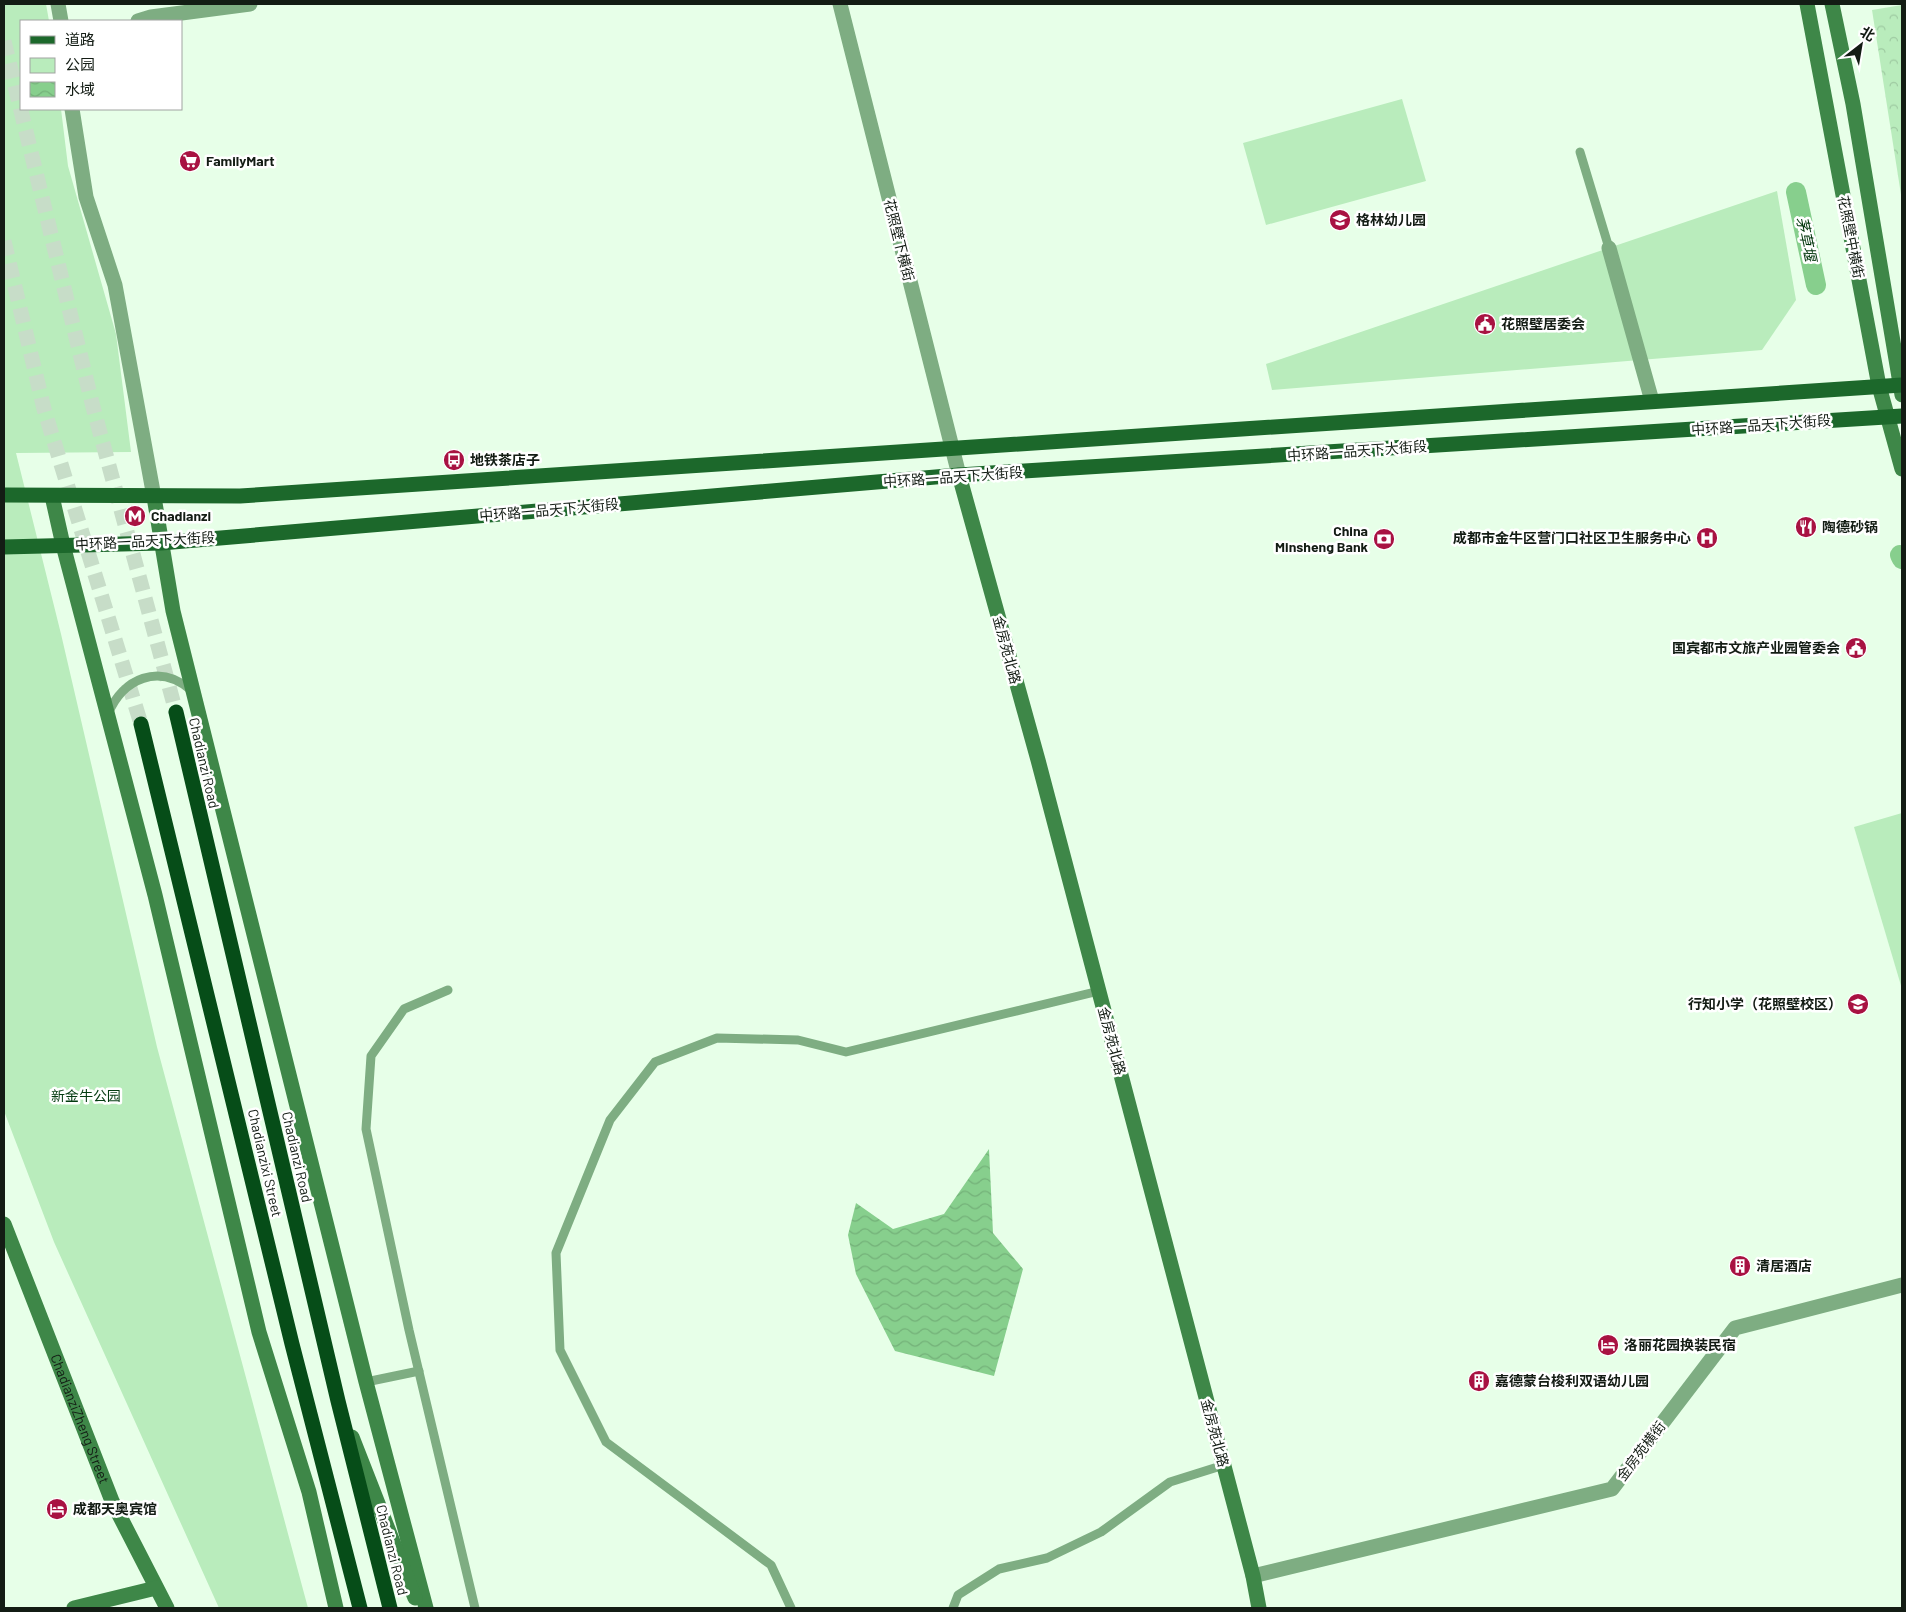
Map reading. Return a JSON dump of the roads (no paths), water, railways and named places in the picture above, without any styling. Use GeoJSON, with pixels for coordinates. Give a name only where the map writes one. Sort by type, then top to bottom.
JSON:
{"type":"FeatureCollection","features":[{"type":"Feature","properties":{"kind":"highway","name":"Chadianzi Road"},"geometry":{"type":"LineString","coordinates":[[176,712],[338,1401],[390,1608]]}},
{"type":"Feature","properties":{"kind":"highway","name":"Chadianzixi Street"},"geometry":{"type":"LineString","coordinates":[[141,724],[292,1344],[360,1608]]}},
{"type":"Feature","properties":{"kind":"main road","name":"花照壁中横街"},"geometry":{"type":"LineString","coordinates":[[1807,4],[1879,386],[1895,417],[1902,469]]}},
{"type":"Feature","properties":{"kind":"main road","name":"花照壁中横街"},"geometry":{"type":"LineString","coordinates":[[1832,4],[1853,104],[1901,388]]}},
{"type":"Feature","properties":{"kind":"main road","name":"中环路一品天下大街段"},"geometry":{"type":"LineString","coordinates":[[4,495],[240,496],[1879,386],[1901,388]]}},
{"type":"Feature","properties":{"kind":"main road","name":"中环路一品天下大街段"},"geometry":{"type":"LineString","coordinates":[[4,547],[107,546],[161,543],[959,475],[1895,417]]}},
{"type":"Feature","properties":{"kind":"main road","name":"金房苑北路"},"geometry":{"type":"LineString","coordinates":[[959,475],[1099,991],[1253,1576],[1259,1608]]}},
{"type":"Feature","properties":{"kind":"main road"},"geometry":{"type":"LineString","coordinates":[[52,496],[63,545],[155,895],[259,1332],[309,1492],[336,1608]]}},
{"type":"Feature","properties":{"kind":"main road"},"geometry":{"type":"LineString","coordinates":[[154,497],[173,611],[366,1382],[426,1608]]}},
{"type":"Feature","properties":{"kind":"main road","name":"ChadianziZheng Street"},"geometry":{"type":"LineString","coordinates":[[4,1224],[112,1501],[167,1608]]}},
{"type":"Feature","properties":{"kind":"main road"},"geometry":{"type":"LineString","coordinates":[[338,1401],[419,1608]]}},
{"type":"Feature","properties":{"kind":"main road"},"geometry":{"type":"LineString","coordinates":[[74,1608],[156,1588]]}},
{"type":"Feature","properties":{"kind":"street"},"geometry":{"type":"LineString","coordinates":[[58,4],[61,20]]}},
{"type":"Feature","properties":{"kind":"street"},"geometry":{"type":"LineString","coordinates":[[141,20],[150,17],[250,4]]}},
{"type":"Feature","properties":{"kind":"street","name":"花照壁下横街"},"geometry":{"type":"LineString","coordinates":[[840,4],[959,475]]}},
{"type":"Feature","properties":{"kind":"street"},"geometry":{"type":"LineString","coordinates":[[72,110],[86,197],[115,285],[154,497]]}},
{"type":"Feature","properties":{"kind":"street"},"geometry":{"type":"LineString","coordinates":[[1609,248],[1652,401]]}},
{"type":"Feature","properties":{"kind":"street","name":"金房苑横街"},"geometry":{"type":"LineString","coordinates":[[1253,1576],[1612,1489],[1735,1328],[1902,1285]]}},
{"type":"Feature","properties":{"kind":"lane"},"geometry":{"type":"LineString","coordinates":[[1580,152],[1609,248]]}},
{"type":"Feature","properties":{"kind":"lane"},"geometry":{"type":"LineString","coordinates":[[108,715],[112,704],[126,688],[135,681],[147,677],[160,676],[172,678],[183,683],[193,692]]}},
{"type":"Feature","properties":{"kind":"lane"},"geometry":{"type":"LineString","coordinates":[[448,990],[404,1009],[371,1056],[366,1128],[419,1371],[475,1608]]}},
{"type":"Feature","properties":{"kind":"lane"},"geometry":{"type":"LineString","coordinates":[[791,1608],[771,1565],[606,1442],[560,1350],[556,1253],[610,1120],[655,1062],[717,1038],[798,1040],[846,1052],[1099,991]]}},
{"type":"Feature","properties":{"kind":"lane"},"geometry":{"type":"LineString","coordinates":[[366,1382],[419,1371]]}},
{"type":"Feature","properties":{"kind":"lane"},"geometry":{"type":"LineString","coordinates":[[953,1608],[958,1595],[999,1569],[1047,1558],[1101,1532],[1170,1482],[1224,1466]]}},
{"type":"Feature","properties":{"kind":"water"},"geometry":{"type":"Polygon","coordinates":[[[989,1149],[993,1233],[1023,1269],[994,1376],[895,1351],[856,1274],[848,1235],[856,1203],[893,1229],[944,1214],[989,1149]]]}},
{"type":"Feature","properties":{"kind":"waterway","name":"茅草堰"},"geometry":{"type":"LineString","coordinates":[[1796,192],[1816,285]]}},
{"type":"Feature","properties":{"kind":"waterway","name":"茅草堰"},"geometry":{"type":"LineString","coordinates":[[1900,555],[1902,559]]}},
{"type":"Feature","properties":{"kind":"tunnel"},"geometry":{"type":"LineString","coordinates":[[4,41],[20,107]]}},
{"type":"Feature","properties":{"kind":"tunnel"},"geometry":{"type":"LineString","coordinates":[[21,110],[93,407],[176,712]]}},
{"type":"Feature","properties":{"kind":"tunnel"},"geometry":{"type":"LineString","coordinates":[[4,241],[44,409],[141,724]]}},
{"type":"Feature","properties":{"kind":"place","name":"FamilyMart"},"geometry":{"type":"Point","coordinates":[190,161]}},
{"type":"Feature","properties":{"kind":"place","name":"格林幼儿园"},"geometry":{"type":"Point","coordinates":[1340,220]}},
{"type":"Feature","properties":{"kind":"place","name":"花照壁居委会"},"geometry":{"type":"Point","coordinates":[1485,324]}},
{"type":"Feature","properties":{"kind":"place","name":"地铁茶店子"},"geometry":{"type":"Point","coordinates":[454,460]}},
{"type":"Feature","properties":{"kind":"place","name":"Chadianzi"},"geometry":{"type":"Point","coordinates":[135,516]}},
{"type":"Feature","properties":{"kind":"place","name":"陶德砂锅"},"geometry":{"type":"Point","coordinates":[1806,527]}},
{"type":"Feature","properties":{"kind":"place","name":"成都市金牛区营门口社区卫生服务中心"},"geometry":{"type":"Point","coordinates":[1707,538]}},
{"type":"Feature","properties":{"kind":"place","name":"China Minsheng Bank"},"geometry":{"type":"Point","coordinates":[1384,539]}},
{"type":"Feature","properties":{"kind":"place","name":"国宾都市文旅产业园管委会"},"geometry":{"type":"Point","coordinates":[1856,648]}},
{"type":"Feature","properties":{"kind":"place","name":"行知小学（花照壁校区）"},"geometry":{"type":"Point","coordinates":[1858,1004]}},
{"type":"Feature","properties":{"kind":"place","name":"清居酒店"},"geometry":{"type":"Point","coordinates":[1740,1266]}},
{"type":"Feature","properties":{"kind":"place","name":"洛丽花园换装民宿"},"geometry":{"type":"Point","coordinates":[1608,1345]}},
{"type":"Feature","properties":{"kind":"place","name":"嘉德蒙台梭利双语幼儿园"},"geometry":{"type":"Point","coordinates":[1479,1381]}},
{"type":"Feature","properties":{"kind":"place","name":"成都天奥宾馆"},"geometry":{"type":"Point","coordinates":[57,1509]}},
{"type":"Feature","properties":{"kind":"park label","name":"新金牛公园"},"geometry":{"type":"Point","coordinates":[86,1096]}}]}
